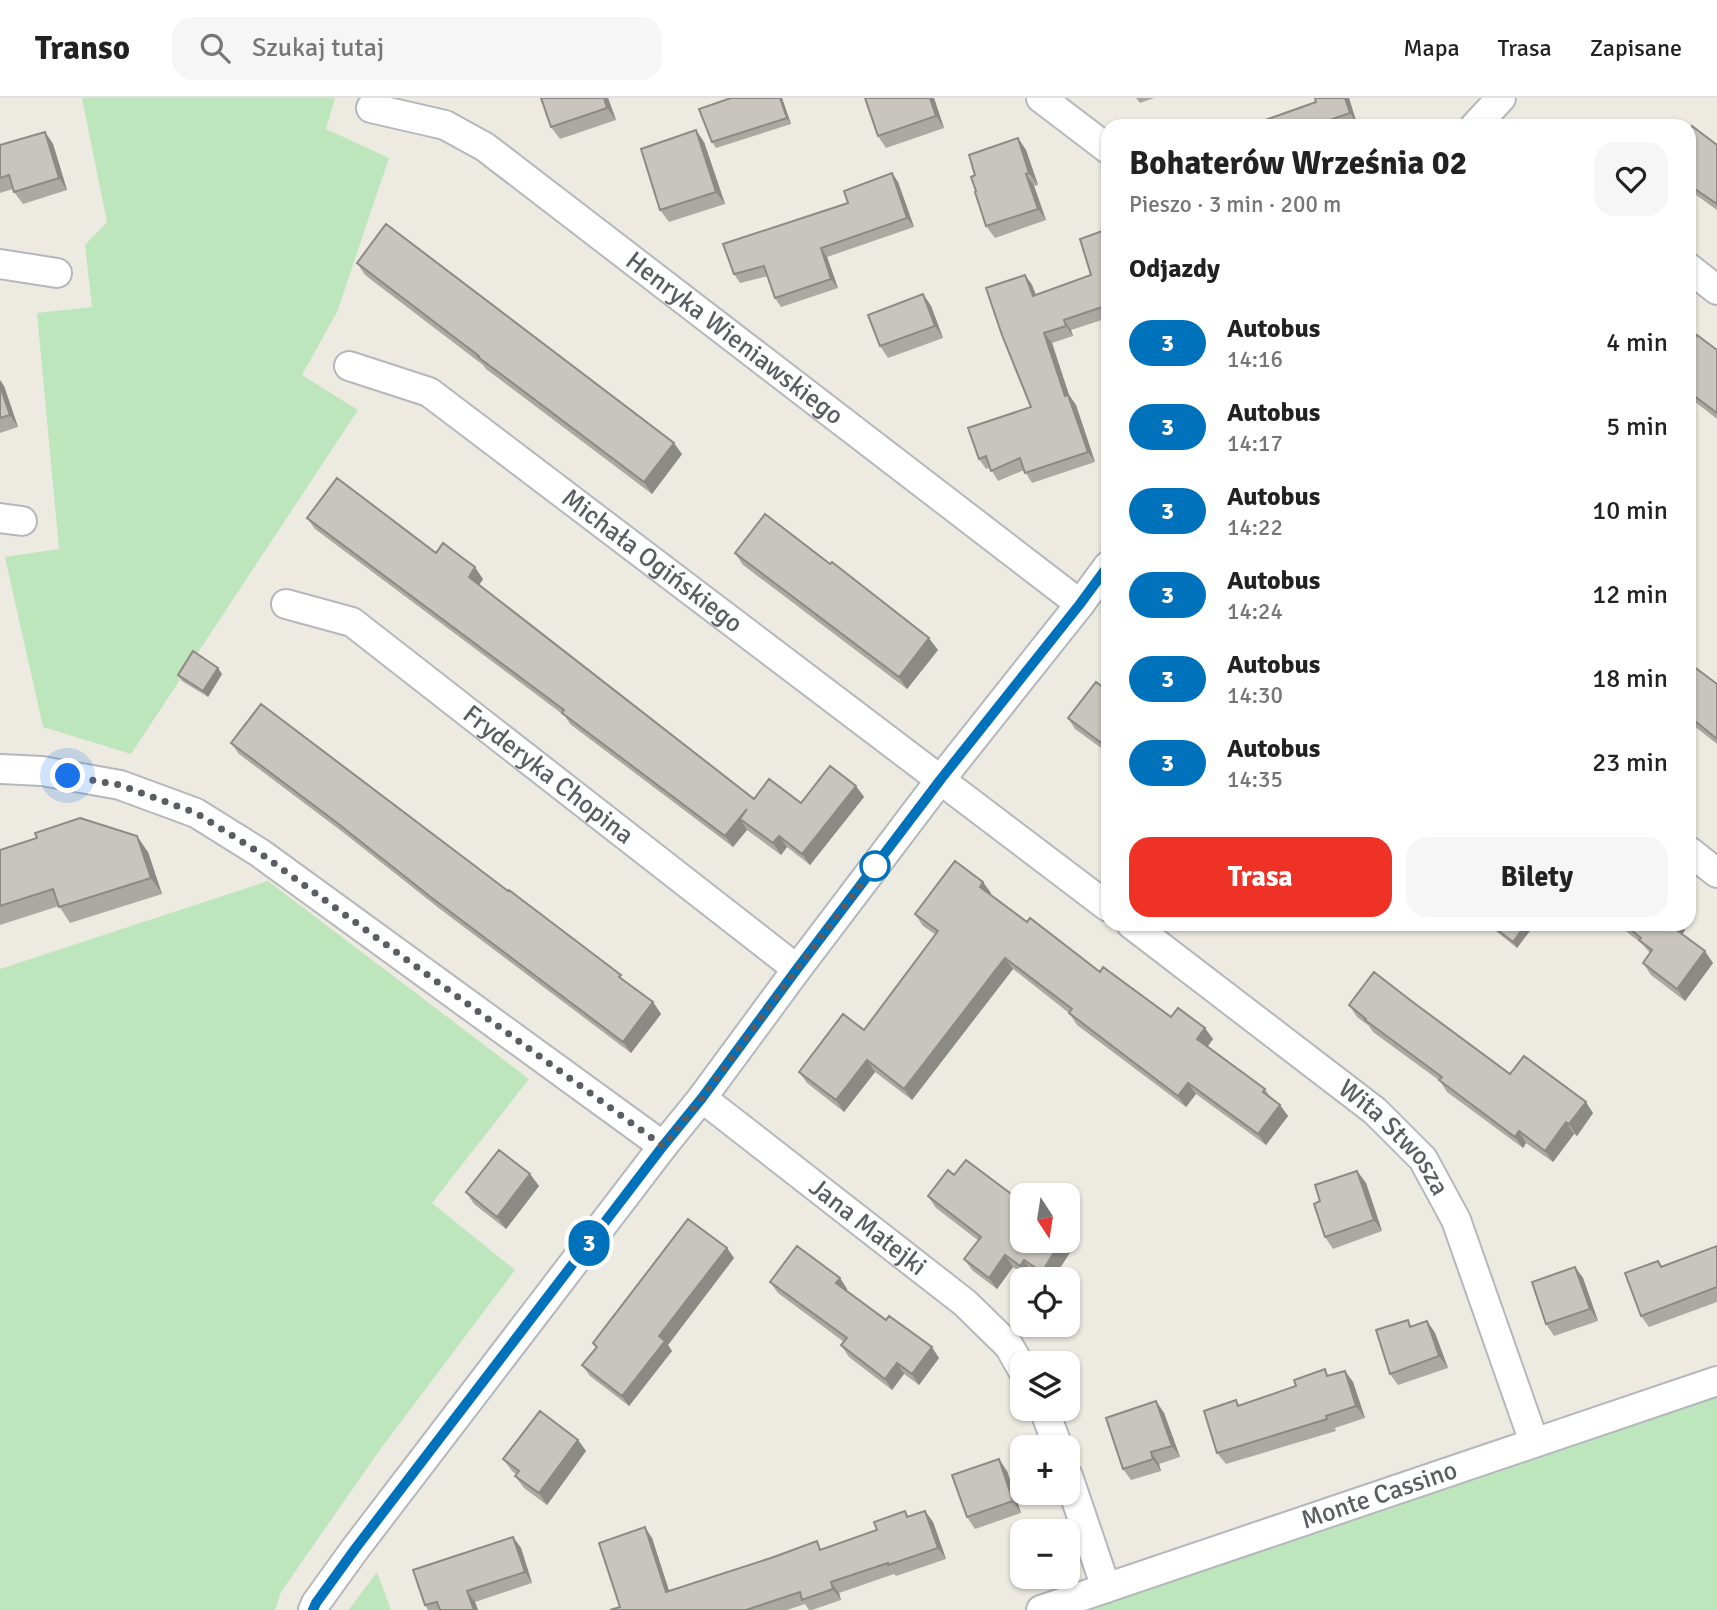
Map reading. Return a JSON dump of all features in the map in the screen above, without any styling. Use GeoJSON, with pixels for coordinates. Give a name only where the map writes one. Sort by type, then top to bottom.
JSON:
{"type":"FeatureCollection","features":[{"type":"Feature","properties":{"kind":"street"},"geometry":{"type":"LineString","coordinates":[[1041,98],[1101,144]]}},
{"type":"Feature","properties":{"kind":"street","name":"Henryka Wieniawskiego"},"geometry":{"type":"LineString","coordinates":[[371,108],[445,125],[485,147],[1080,604]]}},
{"type":"Feature","properties":{"kind":"street"},"geometry":{"type":"LineString","coordinates":[[0,264],[57,273]]}},
{"type":"Feature","properties":{"kind":"street"},"geometry":{"type":"LineString","coordinates":[[1696,274],[1717,290]]}},
{"type":"Feature","properties":{"kind":"street","name":"Michała Ogińskiego"},"geometry":{"type":"LineString","coordinates":[[349,366],[429,392],[941,779]]}},
{"type":"Feature","properties":{"kind":"street"},"geometry":{"type":"LineString","coordinates":[[313,1610],[355,1549],[702,1098],[941,779],[1101,576]]}},
{"type":"Feature","properties":{"kind":"street","name":"Fryderyka Chopina"},"geometry":{"type":"LineString","coordinates":[[286,604],[352,622],[797,969]]}},
{"type":"Feature","properties":{"kind":"street"},"geometry":{"type":"LineString","coordinates":[[0,769],[42,771],[120,785],[196,813],[260,853],[663,1146]]}},
{"type":"Feature","properties":{"kind":"street"},"geometry":{"type":"LineString","coordinates":[[941,779],[1101,901]]}},
{"type":"Feature","properties":{"kind":"street"},"geometry":{"type":"LineString","coordinates":[[1696,856],[1717,873]]}},
{"type":"Feature","properties":{"kind":"street","name":"Wita Stwosza"},"geometry":{"type":"LineString","coordinates":[[1139,931],[1375,1111],[1423,1159],[1456,1220],[1534,1442]]}},
{"type":"Feature","properties":{"kind":"street","name":"Jana Matejki"},"geometry":{"type":"LineString","coordinates":[[702,1098],[964,1303],[1012,1351]]}},
{"type":"Feature","properties":{"kind":"street","name":"Monte Cassino"},"geometry":{"type":"LineString","coordinates":[[1041,1610],[1717,1381]]}},
{"type":"Feature","properties":{"kind":"street"},"geometry":{"type":"LineString","coordinates":[[1078,1505],[1106,1588]]}},
{"type":"Feature","properties":{"kind":"green space"},"geometry":{"type":"Polygon","coordinates":[[[82,98],[335,98],[326,129],[389,158],[337,312],[302,375],[358,410],[131,754],[43,727],[5,557],[59,549],[37,313],[92,307],[85,245],[107,222],[82,98]]]}},
{"type":"Feature","properties":{"kind":"green space"},"geometry":{"type":"Polygon","coordinates":[[[268,881],[529,1079],[432,1203],[515,1270],[379,1451],[281,1592],[275,1610],[0,1610],[0,969],[268,881]]]}},
{"type":"Feature","properties":{"kind":"green space"},"geometry":{"type":"Polygon","coordinates":[[[1717,1382],[1717,1610],[1040,1610],[1717,1382]]]}},
{"type":"Feature","properties":{"kind":"green space"},"geometry":{"type":"Polygon","coordinates":[[[377,1572],[391,1610],[349,1610],[350,1608],[377,1572]]]}},
{"type":"Feature","properties":{"kind":"building"},"geometry":{"type":"Polygon","coordinates":[[[541,98],[604,98],[607,108],[551,127],[541,98]]]}},
{"type":"Feature","properties":{"kind":"building"},"geometry":{"type":"Polygon","coordinates":[[[731,98],[780,98],[787,118],[712,142],[699,109],[731,98]]]}},
{"type":"Feature","properties":{"kind":"building"},"geometry":{"type":"Polygon","coordinates":[[[865,98],[930,98],[936,116],[878,136],[865,98]]]}},
{"type":"Feature","properties":{"kind":"building"},"geometry":{"type":"Polygon","coordinates":[[[1315,98],[1345,98],[1350,113],[1333,119],[1268,119],[1316,102],[1315,98]]]}},
{"type":"Feature","properties":{"kind":"building"},"geometry":{"type":"Polygon","coordinates":[[[1696,129],[1717,145],[1717,204],[1696,190],[1696,129]]]}},
{"type":"Feature","properties":{"kind":"building"},"geometry":{"type":"Polygon","coordinates":[[[696,130],[716,192],[660,210],[641,149],[696,130]]]}},
{"type":"Feature","properties":{"kind":"building"},"geometry":{"type":"Polygon","coordinates":[[[45,132],[59,178],[14,192],[9,175],[0,178],[0,145],[45,132]]]}},
{"type":"Feature","properties":{"kind":"building"},"geometry":{"type":"Polygon","coordinates":[[[1018,138],[1038,209],[986,226],[971,177],[975,175],[969,155],[1018,138]]]}},
{"type":"Feature","properties":{"kind":"building"},"geometry":{"type":"Polygon","coordinates":[[[892,173],[907,218],[821,248],[831,279],[775,298],[764,266],[734,274],[723,244],[848,203],[844,191],[892,173]]]}},
{"type":"Feature","properties":{"kind":"building"},"geometry":{"type":"Polygon","coordinates":[[[386,224],[674,443],[644,482],[357,263],[386,224]]]}},
{"type":"Feature","properties":{"kind":"building"},"geometry":{"type":"Polygon","coordinates":[[[1101,232],[1101,307],[1064,320],[1066,326],[1044,333],[1065,396],[1068,395],[1088,452],[1025,473],[1020,458],[991,471],[986,456],[979,459],[968,428],[1031,407],[986,288],[1025,275],[1033,296],[1091,275],[1080,239],[1101,232]]]}},
{"type":"Feature","properties":{"kind":"building"},"geometry":{"type":"Polygon","coordinates":[[[923,294],[935,326],[880,346],[868,315],[923,294]]]}},
{"type":"Feature","properties":{"kind":"building"},"geometry":{"type":"Polygon","coordinates":[[[1696,336],[1717,350],[1717,413],[1696,397],[1696,336]]]}},
{"type":"Feature","properties":{"kind":"building"},"geometry":{"type":"Polygon","coordinates":[[[0,386],[10,415],[0,418],[0,386]]]}},
{"type":"Feature","properties":{"kind":"building"},"geometry":{"type":"Polygon","coordinates":[[[337,478],[436,553],[443,543],[475,567],[469,577],[754,799],[769,779],[801,803],[830,766],[856,786],[802,854],[779,836],[773,843],[740,819],[747,809],[725,836],[562,713],[564,710],[307,518],[337,478]]]}},
{"type":"Feature","properties":{"kind":"building"},"geometry":{"type":"Polygon","coordinates":[[[765,514],[830,564],[832,562],[929,638],[899,677],[735,553],[765,514]]]}},
{"type":"Feature","properties":{"kind":"building"},"geometry":{"type":"Polygon","coordinates":[[[193,651],[218,668],[203,691],[178,675],[193,651]]]}},
{"type":"Feature","properties":{"kind":"building"},"geometry":{"type":"Polygon","coordinates":[[[1696,668],[1717,684],[1717,739],[1696,722],[1696,668]]]}},
{"type":"Feature","properties":{"kind":"building"},"geometry":{"type":"Polygon","coordinates":[[[1096,682],[1101,686],[1101,743],[1068,718],[1096,682]]]}},
{"type":"Feature","properties":{"kind":"building"},"geometry":{"type":"Polygon","coordinates":[[[261,704],[621,975],[619,977],[653,1002],[623,1042],[231,743],[261,704]]]}},
{"type":"Feature","properties":{"kind":"building"},"geometry":{"type":"Polygon","coordinates":[[[80,818],[137,836],[151,878],[59,907],[53,889],[0,906],[0,850],[37,838],[35,833],[80,818]]]}},
{"type":"Feature","properties":{"kind":"building"},"geometry":{"type":"Polygon","coordinates":[[[955,861],[983,882],[980,887],[1027,922],[1030,918],[1100,972],[1103,967],[1171,1017],[1178,1008],[1205,1028],[1197,1039],[1265,1089],[1263,1092],[1280,1105],[1258,1134],[1188,1083],[1178,1096],[1069,1013],[1072,1009],[1005,958],[904,1089],[867,1060],[836,1100],[799,1072],[843,1014],[864,1030],[938,931],[915,914],[955,861]]]}},
{"type":"Feature","properties":{"kind":"building"},"geometry":{"type":"Polygon","coordinates":[[[1499,931],[1521,931],[1513,942],[1499,931]]]}},
{"type":"Feature","properties":{"kind":"building"},"geometry":{"type":"Polygon","coordinates":[[[1632,931],[1678,931],[1705,951],[1677,989],[1643,963],[1652,950],[1639,940],[1641,938],[1632,931]]]}},
{"type":"Feature","properties":{"kind":"building"},"geometry":{"type":"Polygon","coordinates":[[[1374,972],[1510,1074],[1524,1056],[1586,1102],[1569,1124],[1566,1122],[1545,1151],[1519,1131],[1515,1137],[1439,1080],[1442,1077],[1349,1005],[1374,972]]]}},
{"type":"Feature","properties":{"kind":"building"},"geometry":{"type":"Polygon","coordinates":[[[499,1150],[530,1174],[497,1217],[466,1192],[499,1150]]]}},
{"type":"Feature","properties":{"kind":"building"},"geometry":{"type":"Polygon","coordinates":[[[966,1160],[1010,1193],[1010,1253],[1054,1253],[1045,1267],[1034,1267],[1024,1260],[1020,1266],[1005,1255],[989,1278],[964,1259],[981,1237],[928,1196],[948,1170],[954,1175],[966,1160]]]}},
{"type":"Feature","properties":{"kind":"building"},"geometry":{"type":"Polygon","coordinates":[[[1357,1171],[1374,1220],[1325,1237],[1314,1204],[1320,1201],[1315,1185],[1357,1171]]]}},
{"type":"Feature","properties":{"kind":"building"},"geometry":{"type":"Polygon","coordinates":[[[688,1219],[727,1248],[659,1336],[665,1341],[622,1396],[582,1365],[597,1347],[593,1343],[688,1219]]]}},
{"type":"Feature","properties":{"kind":"building"},"geometry":{"type":"Polygon","coordinates":[[[797,1246],[840,1278],[836,1283],[886,1320],[889,1316],[932,1347],[912,1374],[897,1363],[885,1379],[841,1345],[847,1338],[770,1282],[797,1246]]]}},
{"type":"Feature","properties":{"kind":"building"},"geometry":{"type":"Polygon","coordinates":[[[1717,1246],[1717,1287],[1641,1316],[1625,1273],[1658,1261],[1661,1267],[1717,1246]]]}},
{"type":"Feature","properties":{"kind":"building"},"geometry":{"type":"Polygon","coordinates":[[[1575,1267],[1590,1309],[1546,1324],[1532,1282],[1575,1267]]]}},
{"type":"Feature","properties":{"kind":"building"},"geometry":{"type":"Polygon","coordinates":[[[1408,1320],[1410,1327],[1427,1321],[1439,1356],[1390,1374],[1376,1330],[1408,1320]]]}},
{"type":"Feature","properties":{"kind":"building"},"geometry":{"type":"Polygon","coordinates":[[[1325,1369],[1327,1376],[1345,1371],[1356,1406],[1326,1416],[1327,1419],[1217,1453],[1204,1411],[1236,1400],[1238,1406],[1296,1386],[1294,1380],[1325,1369]]]}},
{"type":"Feature","properties":{"kind":"building"},"geometry":{"type":"Polygon","coordinates":[[[1156,1401],[1172,1446],[1151,1452],[1153,1459],[1123,1469],[1106,1418],[1156,1401]]]}},
{"type":"Feature","properties":{"kind":"building"},"geometry":{"type":"Polygon","coordinates":[[[540,1411],[578,1440],[539,1493],[515,1476],[519,1471],[503,1459],[540,1411]]]}},
{"type":"Feature","properties":{"kind":"building"},"geometry":{"type":"Polygon","coordinates":[[[999,1459],[1010,1492],[1010,1502],[967,1517],[952,1475],[999,1459]]]}},
{"type":"Feature","properties":{"kind":"building"},"geometry":{"type":"Polygon","coordinates":[[[905,1511],[907,1517],[925,1511],[938,1548],[831,1582],[833,1589],[802,1600],[800,1592],[746,1610],[610,1610],[620,1607],[599,1543],[645,1527],[666,1592],[817,1541],[820,1550],[877,1530],[874,1522],[905,1511]]]}},
{"type":"Feature","properties":{"kind":"building"},"geometry":{"type":"Polygon","coordinates":[[[513,1537],[525,1572],[467,1591],[474,1610],[440,1610],[437,1602],[425,1605],[413,1570],[513,1537]]]}},
{"type":"Feature","properties":{"kind":"bus line","name":"3"},"geometry":{"type":"LineString","coordinates":[[313,1610],[355,1549],[702,1098],[941,779],[1101,576]]}},
{"type":"Feature","properties":{"kind":"route"},"geometry":{"type":"LineString","coordinates":[[68,776],[120,785],[196,813],[218,826],[260,853],[663,1146],[702,1098],[875,866]]}}]}
